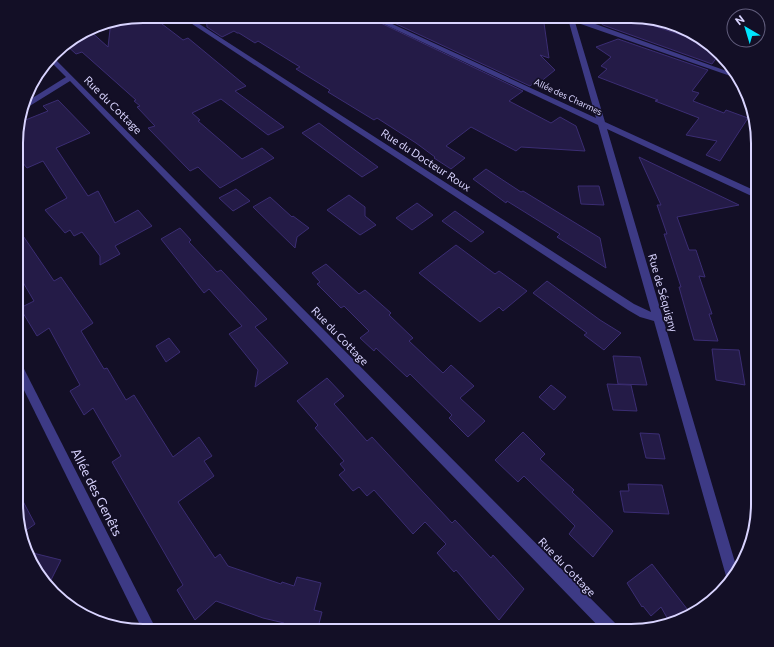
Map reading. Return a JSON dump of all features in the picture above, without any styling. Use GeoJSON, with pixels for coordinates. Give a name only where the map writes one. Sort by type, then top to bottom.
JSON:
{"type":"FeatureCollection","features":[{"type":"Feature","properties":{"kind":"street","name":"Rue du Docteur Roux"},"geometry":{"type":"LineString","coordinates":[[194,23],[631,307],[643,314],[658,318]]}},
{"type":"Feature","properties":{"kind":"street","name":"Allée des Charmes"},"geometry":{"type":"LineString","coordinates":[[385,23],[751,193]]}},
{"type":"Feature","properties":{"kind":"street","name":"Rue de Séquigny"},"geometry":{"type":"LineString","coordinates":[[571,23],[602,124],[731,570]]}},
{"type":"Feature","properties":{"kind":"street"},"geometry":{"type":"LineString","coordinates":[[586,23],[729,74]]}},
{"type":"Feature","properties":{"kind":"street","name":"Rue du Cottage"},"geometry":{"type":"LineString","coordinates":[[55,62],[606,624]]}},
{"type":"Feature","properties":{"kind":"street"},"geometry":{"type":"LineString","coordinates":[[31,100],[70,78]]}},
{"type":"Feature","properties":{"kind":"street","name":"Allée des Genêts"},"geometry":{"type":"LineString","coordinates":[[23,378],[146,624]]}},
{"type":"Feature","properties":{"kind":"building"},"geometry":{"type":"Polygon","coordinates":[[[162,23],[183,40],[188,38],[246,86],[235,91],[284,127],[268,135],[221,99],[192,113],[200,120],[198,121],[242,159],[262,148],[274,158],[220,188],[198,167],[190,171],[148,128],[155,126],[137,107],[140,106],[134,101],[136,100],[82,52],[76,54],[70,48],[93,34],[108,47],[110,28],[128,24],[162,23]]]}},
{"type":"Feature","properties":{"kind":"building"},"geometry":{"type":"Polygon","coordinates":[[[207,23],[381,23],[523,91],[509,101],[551,123],[560,117],[576,126],[585,151],[521,147],[516,151],[471,127],[446,146],[465,158],[451,169],[434,158],[435,157],[416,143],[377,118],[374,120],[328,92],[330,90],[296,69],[300,67],[258,41],[255,43],[234,31],[222,37],[207,27],[207,23]]]}},
{"type":"Feature","properties":{"kind":"building"},"geometry":{"type":"Polygon","coordinates":[[[394,23],[544,23],[549,58],[540,55],[555,70],[539,83],[536,81],[530,86],[394,23]]]}},
{"type":"Feature","properties":{"kind":"building"},"geometry":{"type":"Polygon","coordinates":[[[601,23],[649,24],[691,39],[716,58],[712,64],[601,23]]]}},
{"type":"Feature","properties":{"kind":"building"},"geometry":{"type":"Polygon","coordinates":[[[618,39],[708,70],[692,91],[699,93],[693,101],[724,113],[726,110],[748,118],[720,161],[706,155],[717,141],[686,135],[699,118],[655,101],[658,100],[598,77],[607,69],[601,66],[611,57],[596,47],[618,39]]]}},
{"type":"Feature","properties":{"kind":"building"},"geometry":{"type":"Polygon","coordinates":[[[58,100],[90,133],[56,148],[88,196],[98,191],[115,223],[138,210],[152,226],[115,246],[120,254],[100,265],[100,256],[82,232],[74,236],[70,230],[65,233],[45,210],[67,198],[43,161],[27,168],[23,163],[26,120],[48,111],[43,106],[58,100]]]}},
{"type":"Feature","properties":{"kind":"building"},"geometry":{"type":"Polygon","coordinates":[[[319,123],[378,167],[362,177],[302,133],[319,123]]]}},
{"type":"Feature","properties":{"kind":"building"},"geometry":{"type":"Polygon","coordinates":[[[639,157],[739,205],[677,217],[689,250],[696,250],[705,277],[699,276],[712,314],[709,314],[718,341],[694,340],[679,287],[681,287],[664,234],[667,234],[657,205],[661,205],[639,157]]]}},
{"type":"Feature","properties":{"kind":"building"},"geometry":{"type":"Polygon","coordinates":[[[486,169],[521,192],[523,191],[600,238],[606,268],[557,237],[560,234],[507,201],[506,203],[473,179],[486,169]]]}},
{"type":"Feature","properties":{"kind":"building"},"geometry":{"type":"Polygon","coordinates":[[[578,186],[599,186],[604,205],[581,204],[578,186]]]}},
{"type":"Feature","properties":{"kind":"building"},"geometry":{"type":"Polygon","coordinates":[[[236,189],[250,201],[233,211],[219,198],[236,189]]]}},
{"type":"Feature","properties":{"kind":"building"},"geometry":{"type":"Polygon","coordinates":[[[349,195],[365,207],[365,216],[376,225],[360,235],[327,210],[349,195]]]}},
{"type":"Feature","properties":{"kind":"building"},"geometry":{"type":"Polygon","coordinates":[[[270,197],[292,217],[293,216],[309,228],[297,237],[295,248],[253,207],[270,197]]]}},
{"type":"Feature","properties":{"kind":"building"},"geometry":{"type":"Polygon","coordinates":[[[417,203],[433,215],[412,230],[396,218],[417,203]]]}},
{"type":"Feature","properties":{"kind":"building"},"geometry":{"type":"Polygon","coordinates":[[[455,211],[484,232],[471,242],[442,221],[455,211]]]}},
{"type":"Feature","properties":{"kind":"building"},"geometry":{"type":"Polygon","coordinates":[[[180,228],[191,240],[189,242],[217,272],[221,270],[267,319],[255,327],[288,363],[255,387],[258,370],[229,334],[242,326],[209,289],[204,293],[161,239],[180,228]]]}},
{"type":"Feature","properties":{"kind":"building"},"geometry":{"type":"Polygon","coordinates":[[[23,236],[54,281],[61,277],[93,323],[81,331],[104,369],[107,368],[126,400],[134,395],[173,457],[199,437],[212,456],[204,461],[214,476],[178,502],[215,558],[220,554],[228,566],[281,584],[282,582],[294,586],[297,577],[321,583],[314,610],[322,612],[319,624],[284,624],[216,601],[195,620],[177,590],[183,585],[112,462],[121,456],[93,408],[84,415],[70,391],[80,385],[49,328],[37,336],[23,313],[23,306],[34,301],[23,282],[23,236]]]}},
{"type":"Feature","properties":{"kind":"building"},"geometry":{"type":"Polygon","coordinates":[[[456,245],[495,274],[499,271],[527,291],[503,311],[499,307],[480,322],[419,273],[456,245]]]}},
{"type":"Feature","properties":{"kind":"building"},"geometry":{"type":"Polygon","coordinates":[[[326,264],[359,294],[365,290],[391,313],[389,315],[413,338],[409,341],[443,373],[451,365],[474,386],[460,398],[485,421],[468,437],[449,418],[452,415],[410,374],[407,377],[376,348],[374,351],[360,338],[369,331],[344,306],[341,308],[317,284],[320,282],[312,273],[326,264]]]}},
{"type":"Feature","properties":{"kind":"building"},"geometry":{"type":"Polygon","coordinates":[[[547,281],[600,320],[621,333],[604,350],[584,335],[587,333],[533,293],[547,281]]]}},
{"type":"Feature","properties":{"kind":"building"},"geometry":{"type":"Polygon","coordinates":[[[169,338],[180,352],[166,362],[156,346],[169,338]]]}},
{"type":"Feature","properties":{"kind":"building"},"geometry":{"type":"Polygon","coordinates":[[[712,349],[739,350],[745,385],[716,380],[712,349]]]}},
{"type":"Feature","properties":{"kind":"building"},"geometry":{"type":"Polygon","coordinates":[[[613,356],[640,357],[647,385],[618,384],[613,356]]]}},
{"type":"Feature","properties":{"kind":"building"},"geometry":{"type":"Polygon","coordinates":[[[327,378],[344,396],[334,404],[367,441],[372,437],[452,523],[455,520],[491,558],[493,555],[524,589],[499,620],[456,570],[454,572],[437,553],[446,544],[425,522],[413,534],[374,490],[367,496],[359,487],[353,491],[339,475],[345,470],[340,464],[344,461],[315,428],[318,425],[297,401],[327,378]]]}},
{"type":"Feature","properties":{"kind":"building"},"geometry":{"type":"Polygon","coordinates":[[[607,384],[631,385],[637,411],[613,410],[607,384]]]}},
{"type":"Feature","properties":{"kind":"building"},"geometry":{"type":"Polygon","coordinates":[[[551,385],[566,397],[554,410],[539,397],[551,385]]]}},
{"type":"Feature","properties":{"kind":"building"},"geometry":{"type":"Polygon","coordinates":[[[523,432],[545,454],[540,459],[574,490],[572,492],[613,531],[593,557],[569,534],[575,526],[524,476],[518,482],[495,460],[523,432]]]}},
{"type":"Feature","properties":{"kind":"building"},"geometry":{"type":"Polygon","coordinates":[[[640,433],[659,434],[665,459],[646,458],[640,433]]]}},
{"type":"Feature","properties":{"kind":"building"},"geometry":{"type":"Polygon","coordinates":[[[628,484],[662,485],[669,514],[624,512],[620,491],[629,491],[628,484]]]}},
{"type":"Feature","properties":{"kind":"building"},"geometry":{"type":"Polygon","coordinates":[[[23,501],[35,524],[26,531],[23,501]]]}},
{"type":"Feature","properties":{"kind":"building"},"geometry":{"type":"Polygon","coordinates":[[[33,553],[61,560],[51,580],[43,571],[33,553]]]}},
{"type":"Feature","properties":{"kind":"building"},"geometry":{"type":"Polygon","coordinates":[[[652,564],[688,610],[667,618],[661,607],[651,616],[643,606],[642,607],[627,583],[652,564]]]}}]}
